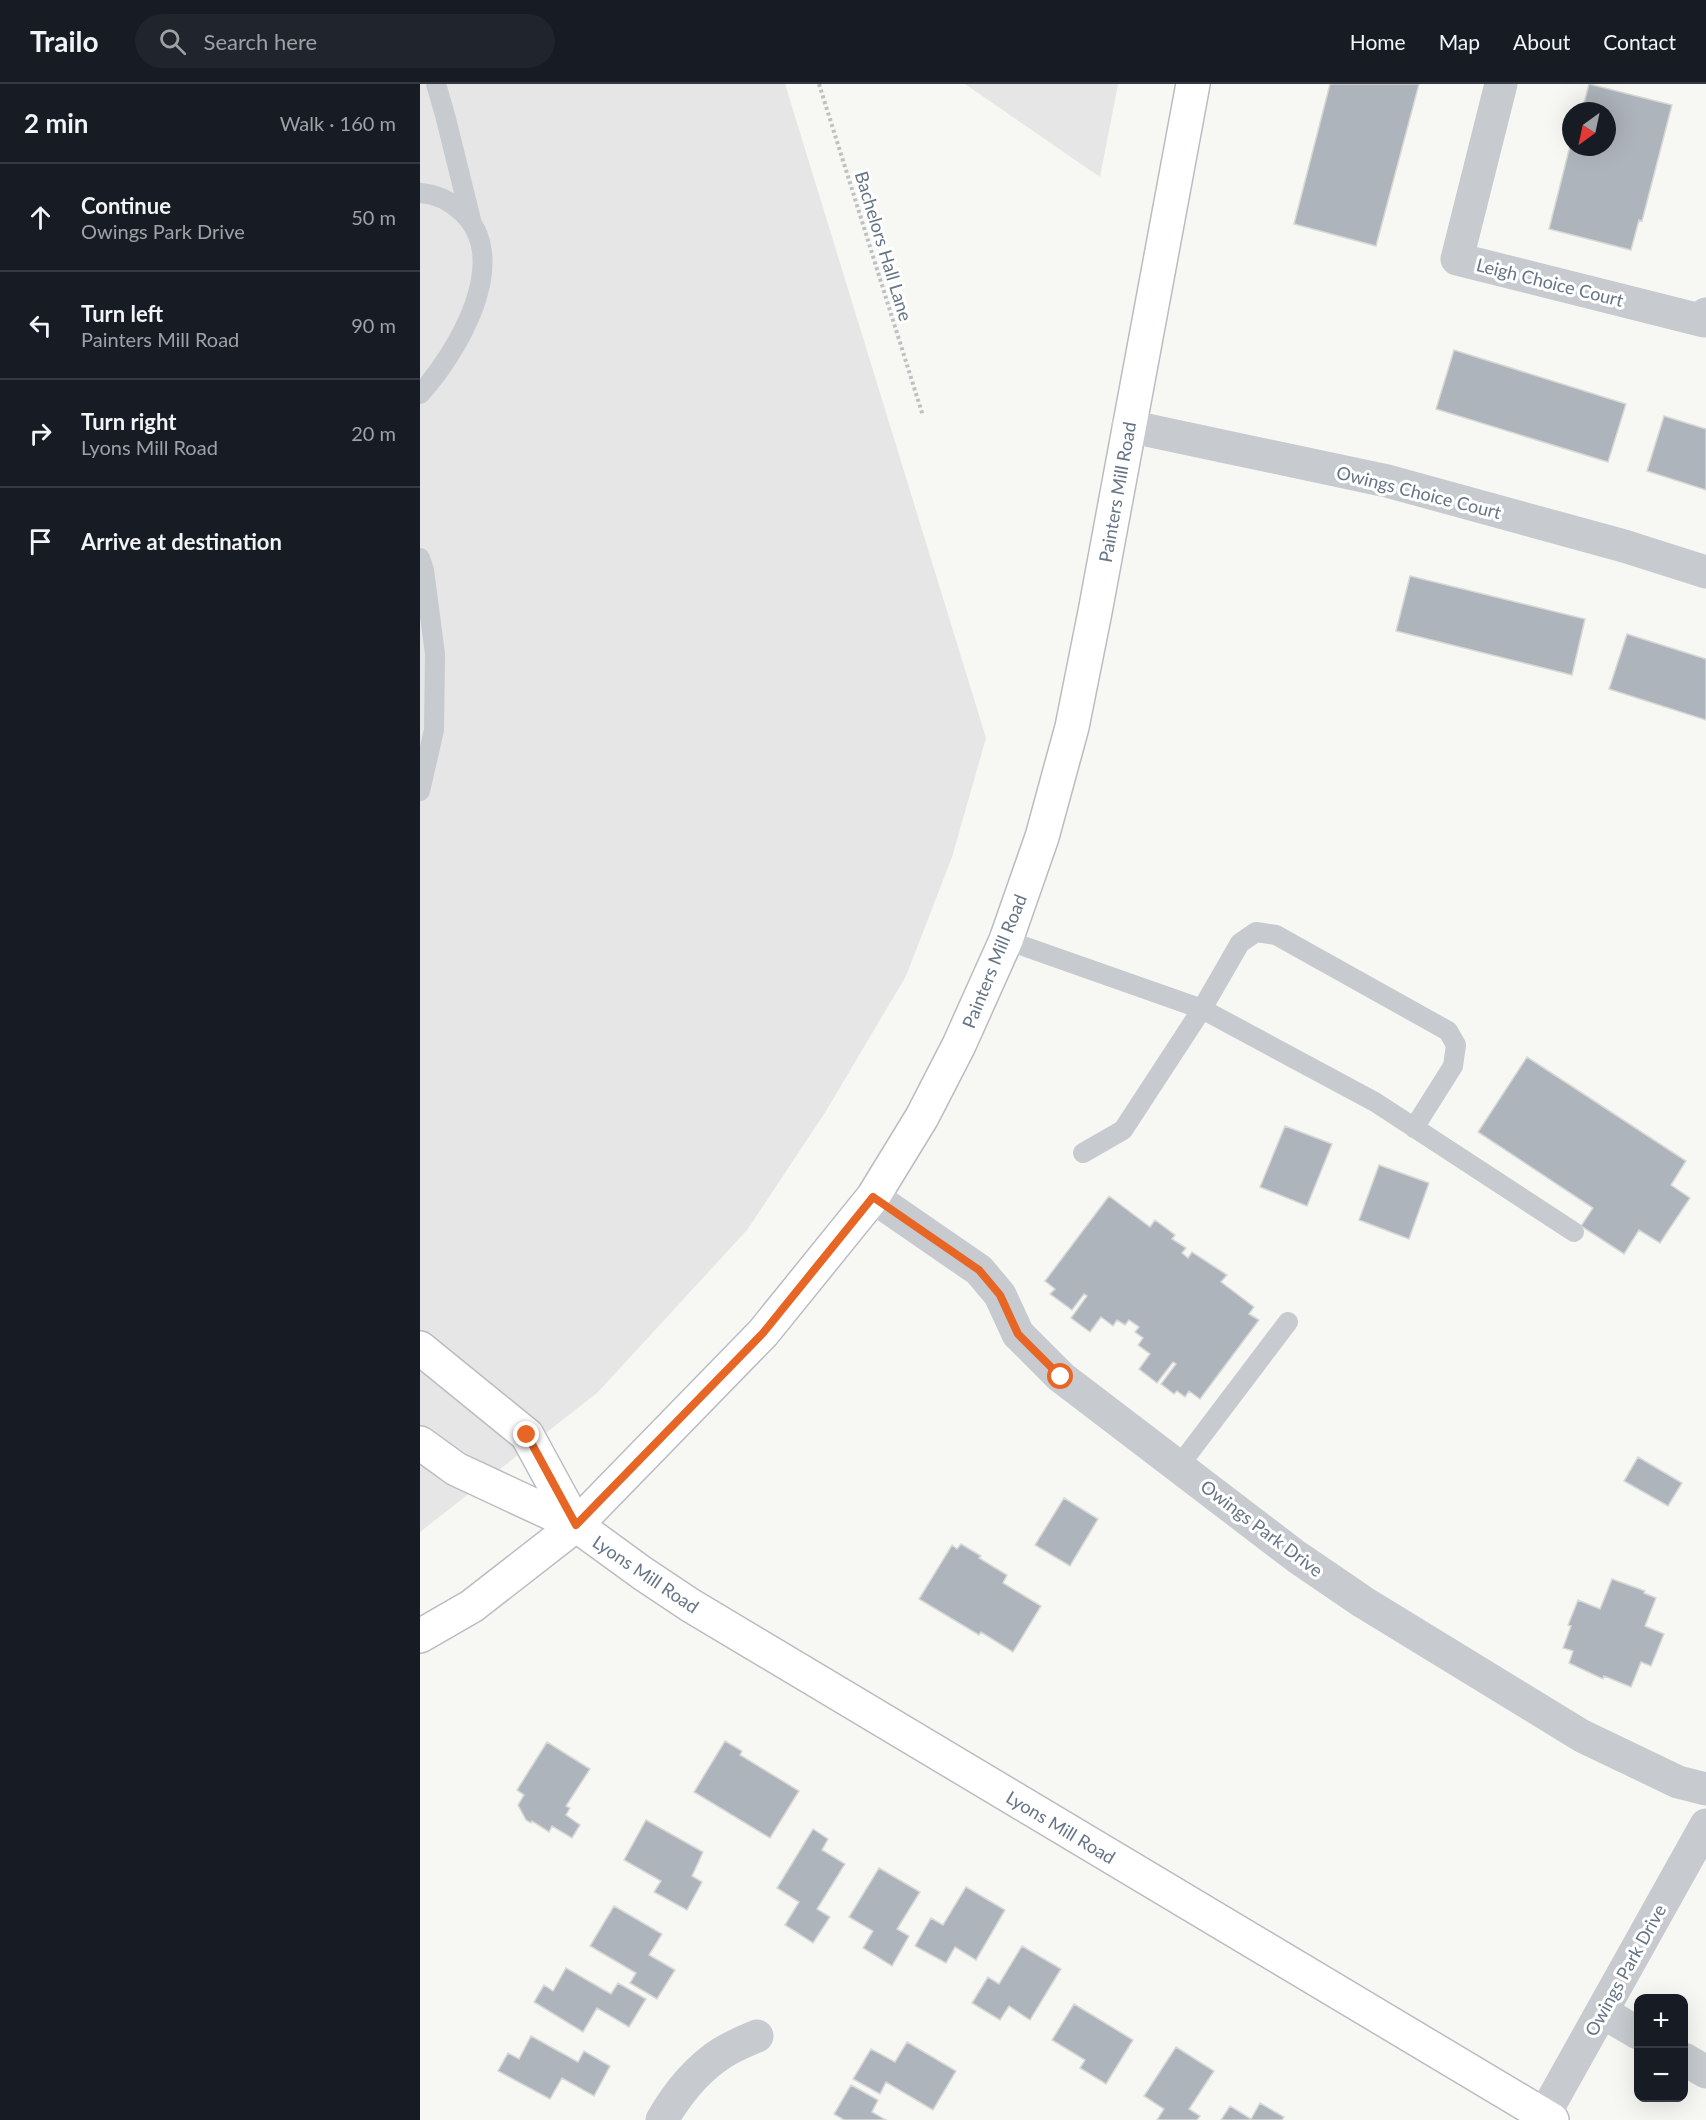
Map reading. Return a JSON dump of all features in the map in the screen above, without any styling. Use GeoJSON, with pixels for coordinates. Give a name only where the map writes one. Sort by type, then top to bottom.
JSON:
{"type":"FeatureCollection","features":[{"type":"Feature","properties":{"kind":"main road","name":"Painters Mill Road"},"geometry":{"type":"LineString","coordinates":[[420,1636],[472,1606],[576,1525],[763,1333],[873,1197],[922,1117],[959,1046],[1006,940],[1042,837],[1072,727],[1193,84]]}},
{"type":"Feature","properties":{"kind":"main road","name":"Lyons Mill Road"},"geometry":{"type":"LineString","coordinates":[[420,1348],[527,1435],[576,1525]]}},
{"type":"Feature","properties":{"kind":"main road","name":"Lyons Mill Road"},"geometry":{"type":"LineString","coordinates":[[420,1443],[456,1469],[576,1525],[690,1605],[1548,2117]]}},
{"type":"Feature","properties":{"kind":"street","name":"Leigh Choice Court"},"geometry":{"type":"LineString","coordinates":[[1501,84],[1457,259],[1704,321],[1706,314]]}},
{"type":"Feature","properties":{"kind":"street","name":"Owings Choice Court"},"geometry":{"type":"LineString","coordinates":[[1128,426],[1387,481],[1624,546],[1706,572]]}},
{"type":"Feature","properties":{"kind":"street","name":"Owings Park Drive"},"geometry":{"type":"LineString","coordinates":[[873,1197],[979,1270],[1000,1295],[1018,1334],[1061,1377],[1298,1557],[1363,1602],[1582,1736],[1678,1782],[1706,1789]]}},
{"type":"Feature","properties":{"kind":"street","name":"Owings Park Drive"},"geometry":{"type":"LineString","coordinates":[[1548,2117],[1602,2012],[1706,1825]]}},
{"type":"Feature","properties":{"kind":"street"},"geometry":{"type":"LineString","coordinates":[[1602,2012],[1634,2031]]}},
{"type":"Feature","properties":{"kind":"street"},"geometry":{"type":"LineString","coordinates":[[662,2120],[673,2100],[696,2073],[722,2052],[757,2036]]}},
{"type":"Feature","properties":{"kind":"street"},"geometry":{"type":"LineString","coordinates":[[1688,2062],[1706,2072]]}},
{"type":"Feature","properties":{"kind":"lane"},"geometry":{"type":"LineString","coordinates":[[420,394],[452,352],[466,328],[476,299],[482,268],[480,239],[471,220],[436,84]]}},
{"type":"Feature","properties":{"kind":"lane"},"geometry":{"type":"LineString","coordinates":[[420,193],[431,194],[456,206],[471,220]]}},
{"type":"Feature","properties":{"kind":"lane"},"geometry":{"type":"LineString","coordinates":[[420,558],[424,570],[435,665],[434,730],[420,791]]}},
{"type":"Feature","properties":{"kind":"lane"},"geometry":{"type":"LineString","coordinates":[[1083,1153],[1123,1130],[1202,1009],[1240,944],[1256,932],[1276,935],[1448,1031],[1456,1045],[1453,1066],[1414,1128]]}},
{"type":"Feature","properties":{"kind":"lane"},"geometry":{"type":"LineString","coordinates":[[1006,940],[1202,1009],[1375,1102],[1574,1232]]}},
{"type":"Feature","properties":{"kind":"lane"},"geometry":{"type":"LineString","coordinates":[[1179,1466],[1288,1322]]}},
{"type":"Feature","properties":{"kind":"path","name":"Bachelors Hall Lane"},"geometry":{"type":"LineString","coordinates":[[819,84],[923,416]]}},
{"type":"Feature","properties":{"kind":"shaded area"},"geometry":{"type":"Polygon","coordinates":[[[420,84],[785,84],[986,738],[952,857],[906,976],[826,1111],[747,1230],[598,1392],[420,1532],[420,84]]]}},
{"type":"Feature","properties":{"kind":"shaded area"},"geometry":{"type":"Polygon","coordinates":[[[965,84],[1118,84],[1100,177],[965,84]]]}},
{"type":"Feature","properties":{"kind":"building"},"geometry":{"type":"Polygon","coordinates":[[[1330,84],[1419,84],[1376,246],[1294,224],[1330,84]]]}},
{"type":"Feature","properties":{"kind":"building"},"geometry":{"type":"Polygon","coordinates":[[[1589,84],[1672,105],[1642,221],[1639,220],[1631,250],[1549,229],[1567,156],[1616,156],[1616,102],[1584,102],[1589,84]]]}},
{"type":"Feature","properties":{"kind":"building"},"geometry":{"type":"Polygon","coordinates":[[[1454,350],[1626,404],[1608,462],[1436,409],[1454,350]]]}},
{"type":"Feature","properties":{"kind":"building"},"geometry":{"type":"Polygon","coordinates":[[[1664,416],[1706,429],[1706,490],[1647,471],[1664,416]]]}},
{"type":"Feature","properties":{"kind":"building"},"geometry":{"type":"Polygon","coordinates":[[[1410,576],[1585,619],[1572,675],[1396,631],[1410,576]]]}},
{"type":"Feature","properties":{"kind":"building"},"geometry":{"type":"Polygon","coordinates":[[[1627,634],[1706,659],[1706,720],[1609,689],[1627,634]]]}},
{"type":"Feature","properties":{"kind":"building"},"geometry":{"type":"Polygon","coordinates":[[[1527,1057],[1686,1161],[1671,1185],[1690,1198],[1660,1243],[1639,1230],[1624,1254],[1581,1226],[1593,1208],[1478,1132],[1527,1057]]]}},
{"type":"Feature","properties":{"kind":"building"},"geometry":{"type":"Polygon","coordinates":[[[1285,1126],[1332,1144],[1307,1206],[1260,1187],[1285,1126]]]}},
{"type":"Feature","properties":{"kind":"building"},"geometry":{"type":"Polygon","coordinates":[[[1379,1165],[1429,1183],[1409,1239],[1359,1220],[1379,1165]]]}},
{"type":"Feature","properties":{"kind":"building"},"geometry":{"type":"Polygon","coordinates":[[[1109,1196],[1150,1227],[1155,1220],[1175,1235],[1172,1239],[1186,1248],[1182,1253],[1188,1258],[1192,1252],[1227,1275],[1221,1282],[1254,1307],[1249,1314],[1259,1320],[1200,1399],[1189,1391],[1185,1397],[1177,1391],[1174,1394],[1161,1384],[1176,1364],[1173,1362],[1157,1383],[1139,1369],[1150,1354],[1138,1345],[1143,1338],[1135,1332],[1139,1327],[1129,1320],[1125,1325],[1117,1320],[1113,1326],[1101,1317],[1090,1332],[1071,1318],[1087,1296],[1084,1294],[1072,1310],[1050,1294],[1055,1289],[1045,1281],[1109,1196]]]}},
{"type":"Feature","properties":{"kind":"building"},"geometry":{"type":"Polygon","coordinates":[[[1638,1457],[1682,1483],[1668,1506],[1624,1481],[1638,1457]]]}},
{"type":"Feature","properties":{"kind":"building"},"geometry":{"type":"Polygon","coordinates":[[[1064,1498],[1098,1519],[1070,1566],[1035,1545],[1064,1498]]]}},
{"type":"Feature","properties":{"kind":"building"},"geometry":{"type":"Polygon","coordinates":[[[961,1544],[1007,1575],[1003,1583],[1041,1606],[1013,1652],[981,1632],[979,1635],[919,1599],[952,1545],[957,1549],[961,1544]]]}},
{"type":"Feature","properties":{"kind":"building"},"geometry":{"type":"Polygon","coordinates":[[[1612,1579],[1645,1591],[1644,1593],[1656,1598],[1645,1626],[1664,1634],[1651,1666],[1641,1662],[1631,1687],[1604,1676],[1603,1679],[1569,1663],[1573,1651],[1563,1648],[1571,1626],[1568,1625],[1578,1600],[1600,1609],[1612,1579]]]}},
{"type":"Feature","properties":{"kind":"building"},"geometry":{"type":"Polygon","coordinates":[[[725,1741],[742,1751],[740,1755],[799,1791],[770,1838],[694,1792],[725,1741]]]}},
{"type":"Feature","properties":{"kind":"building"},"geometry":{"type":"Polygon","coordinates":[[[547,1742],[590,1769],[566,1806],[570,1808],[566,1815],[580,1825],[572,1838],[552,1826],[549,1832],[532,1821],[531,1823],[526,1820],[518,1805],[524,1795],[517,1790],[547,1742]]]}},
{"type":"Feature","properties":{"kind":"building"},"geometry":{"type":"Polygon","coordinates":[[[646,1820],[703,1852],[692,1876],[702,1882],[687,1910],[654,1892],[661,1881],[624,1860],[646,1820]]]}},
{"type":"Feature","properties":{"kind":"building"},"geometry":{"type":"Polygon","coordinates":[[[813,1829],[828,1839],[822,1850],[845,1864],[817,1909],[830,1917],[813,1943],[785,1925],[799,1902],[777,1888],[813,1829]]]}},
{"type":"Feature","properties":{"kind":"building"},"geometry":{"type":"Polygon","coordinates":[[[879,1868],[920,1892],[897,1929],[909,1936],[892,1966],[863,1948],[873,1931],[849,1917],[879,1868]]]}},
{"type":"Feature","properties":{"kind":"building"},"geometry":{"type":"Polygon","coordinates":[[[966,1887],[1005,1910],[976,1960],[955,1947],[946,1963],[915,1946],[931,1918],[943,1925],[966,1887]]]}},
{"type":"Feature","properties":{"kind":"building"},"geometry":{"type":"Polygon","coordinates":[[[614,1906],[662,1934],[649,1955],[675,1970],[657,1999],[630,1983],[636,1973],[590,1946],[614,1906]]]}},
{"type":"Feature","properties":{"kind":"building"},"geometry":{"type":"Polygon","coordinates":[[[1022,1946],[1061,1969],[1030,2020],[1009,2006],[1000,2020],[972,2003],[988,1977],[999,1984],[1022,1946]]]}},
{"type":"Feature","properties":{"kind":"building"},"geometry":{"type":"Polygon","coordinates":[[[566,1968],[611,1994],[618,1983],[646,1999],[629,2027],[597,2008],[583,2032],[534,2002],[544,1985],[553,1991],[566,1968]]]}},
{"type":"Feature","properties":{"kind":"building"},"geometry":{"type":"Polygon","coordinates":[[[1074,2004],[1133,2040],[1106,2084],[1080,2068],[1085,2060],[1052,2040],[1074,2004]]]}},
{"type":"Feature","properties":{"kind":"building"},"geometry":{"type":"Polygon","coordinates":[[[531,2036],[578,2062],[584,2051],[610,2066],[594,2096],[562,2078],[550,2099],[498,2071],[508,2053],[519,2059],[531,2036]]]}},
{"type":"Feature","properties":{"kind":"building"},"geometry":{"type":"Polygon","coordinates":[[[907,2042],[956,2071],[933,2110],[886,2082],[880,2094],[853,2079],[871,2049],[895,2062],[907,2042]]]}},
{"type":"Feature","properties":{"kind":"building"},"geometry":{"type":"Polygon","coordinates":[[[1176,2047],[1214,2071],[1189,2109],[1200,2116],[1197,2120],[1157,2120],[1164,2109],[1144,2096],[1176,2047]]]}},
{"type":"Feature","properties":{"kind":"building"},"geometry":{"type":"Polygon","coordinates":[[[851,2085],[878,2100],[872,2112],[886,2120],[844,2120],[834,2114],[851,2085]]]}},
{"type":"Feature","properties":{"kind":"building"},"geometry":{"type":"Polygon","coordinates":[[[1260,2103],[1284,2117],[1282,2120],[1221,2120],[1230,2106],[1251,2119],[1260,2103]]]}},
{"type":"Feature","properties":{"kind":"route"},"geometry":{"type":"LineString","coordinates":[[527,1435],[576,1525],[763,1333],[873,1197],[979,1270],[1000,1295],[1018,1334],[1061,1377]]}}]}
